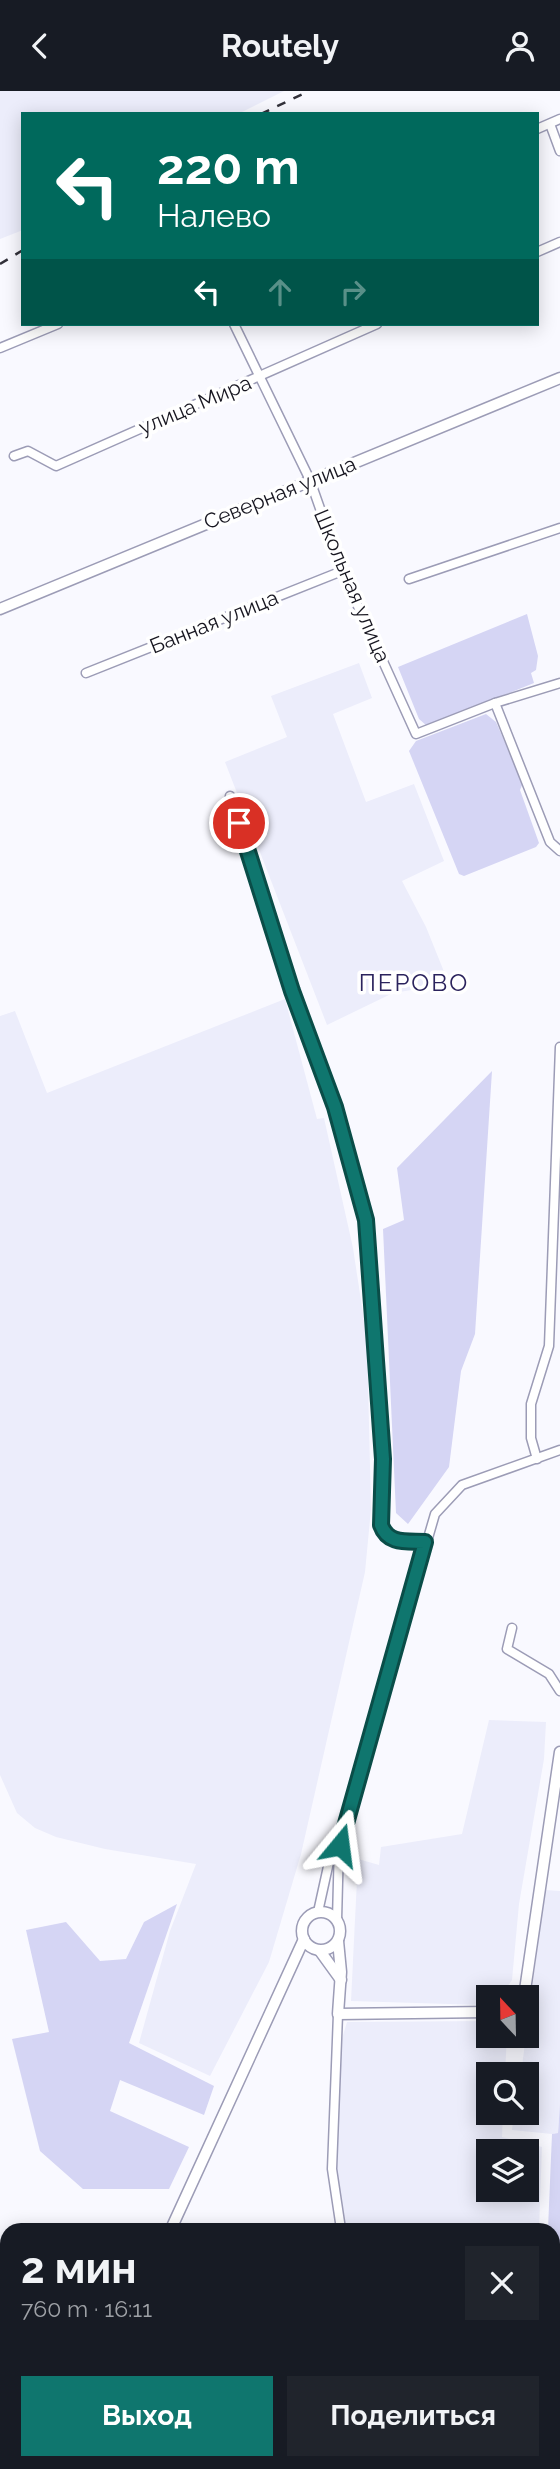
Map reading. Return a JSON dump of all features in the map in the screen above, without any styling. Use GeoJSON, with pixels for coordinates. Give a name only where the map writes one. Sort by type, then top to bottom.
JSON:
{"type":"FeatureCollection","features":[{"type":"Feature","properties":{"kind":"street"},"geometry":{"type":"LineString","coordinates":[[539,128],[560,119]]}},
{"type":"Feature","properties":{"kind":"street"},"geometry":{"type":"LineString","coordinates":[[550,124],[560,151]]}},
{"type":"Feature","properties":{"kind":"street"},"geometry":{"type":"LineString","coordinates":[[539,251],[560,242]]}},
{"type":"Feature","properties":{"kind":"street"},"geometry":{"type":"LineString","coordinates":[[0,348],[53,326]]}},
{"type":"Feature","properties":{"kind":"street","name":"Школьная улица"},"geometry":{"type":"LineString","coordinates":[[235,326],[310,480],[342,571],[416,734],[495,703]]}},
{"type":"Feature","properties":{"kind":"street","name":"улица Мира"},"geometry":{"type":"LineString","coordinates":[[14,456],[28,451],[56,466],[373,326]]}},
{"type":"Feature","properties":{"kind":"street","name":"Северная улица"},"geometry":{"type":"LineString","coordinates":[[0,609],[560,378]]}},
{"type":"Feature","properties":{"kind":"street"},"geometry":{"type":"LineString","coordinates":[[409,579],[560,528]]}},
{"type":"Feature","properties":{"kind":"street","name":"Банная улица"},"geometry":{"type":"LineString","coordinates":[[86,673],[342,571]]}},
{"type":"Feature","properties":{"kind":"street"},"geometry":{"type":"LineString","coordinates":[[560,683],[495,703],[550,842],[560,851]]}},
{"type":"Feature","properties":{"kind":"street"},"geometry":{"type":"LineString","coordinates":[[230,796],[292,991],[335,1107],[366,1220],[383,1459],[381,1525],[385,1535],[392,1540],[425,1542]]}},
{"type":"Feature","properties":{"kind":"street"},"geometry":{"type":"LineString","coordinates":[[537,1459],[531,1438],[531,1405],[549,1346],[560,1047]]}},
{"type":"Feature","properties":{"kind":"street"},"geometry":{"type":"LineString","coordinates":[[340,2223],[331,2169],[341,1980],[338,1941],[341,1931],[337,1920],[340,1845],[425,1542],[435,1514],[462,1485],[560,1450]]}},
{"type":"Feature","properties":{"kind":"street"},"geometry":{"type":"LineString","coordinates":[[512,1629],[507,1649],[549,1674],[560,1691]]}},
{"type":"Feature","properties":{"kind":"street"},"geometry":{"type":"LineString","coordinates":[[525,1985],[560,1752]]}},
{"type":"Feature","properties":{"kind":"street"},"geometry":{"type":"LineString","coordinates":[[318,1912],[329,1863],[340,1845]]}},
{"type":"Feature","properties":{"kind":"street"},"geometry":{"type":"LineString","coordinates":[[174,2223],[294,1962],[303,1939],[303,1924],[318,1912],[326,1912],[337,1920]]}},
{"type":"Feature","properties":{"kind":"street"},"geometry":{"type":"LineString","coordinates":[[303,1939],[341,1980]]}},
{"type":"Feature","properties":{"kind":"street"},"geometry":{"type":"LineString","coordinates":[[294,1962],[338,1941]]}},
{"type":"Feature","properties":{"kind":"street"},"geometry":{"type":"LineString","coordinates":[[338,2014],[476,2012]]}},
{"type":"Feature","properties":{"kind":"shaded area"},"geometry":{"type":"Polygon","coordinates":[[[0,91],[284,91],[242,112],[21,112],[21,231],[0,239],[0,91]]]}},
{"type":"Feature","properties":{"kind":"shaded area"},"geometry":{"type":"Polygon","coordinates":[[[527,614],[538,656],[536,670],[531,673],[534,683],[427,726],[419,719],[398,667],[527,614]]]}},
{"type":"Feature","properties":{"kind":"shaded area"},"geometry":{"type":"Polygon","coordinates":[[[359,663],[372,698],[333,714],[366,802],[414,784],[444,861],[402,881],[426,927],[449,984],[393,993],[327,1025],[225,762],[287,737],[271,696],[359,663]]]}},
{"type":"Feature","properties":{"kind":"shaded area"},"geometry":{"type":"Polygon","coordinates":[[[486,714],[496,722],[523,783],[520,790],[539,843],[536,847],[464,876],[459,874],[409,751],[416,741],[486,714]]]}},
{"type":"Feature","properties":{"kind":"shaded area"},"geometry":{"type":"Polygon","coordinates":[[[285,999],[317,1119],[324,1118],[353,1248],[367,1340],[371,1509],[365,1572],[301,1854],[269,1962],[210,2076],[139,2043],[170,1931],[196,1864],[105,1849],[56,1837],[35,1828],[17,1813],[0,1775],[0,1016],[15,1011],[47,1093],[285,999]]]}},
{"type":"Feature","properties":{"kind":"shaded area"},"geometry":{"type":"Polygon","coordinates":[[[492,1071],[475,1334],[461,1371],[449,1467],[408,1524],[396,1513],[383,1229],[404,1220],[397,1168],[492,1071]]]}},
{"type":"Feature","properties":{"kind":"shaded area"},"geometry":{"type":"Polygon","coordinates":[[[489,1720],[546,1722],[544,1759],[519,1904],[512,1980],[508,1985],[476,1985],[476,2005],[351,2001],[358,1859],[379,1865],[381,1847],[462,1834],[489,1720]]]}},
{"type":"Feature","properties":{"kind":"shaded area"},"geometry":{"type":"Polygon","coordinates":[[[545,1890],[560,1891],[560,2104],[558,2133],[552,2134],[512,2130],[513,2125],[539,2125],[539,2062],[523,2062],[524,2048],[539,2048],[539,1985],[533,1985],[545,1890]]]}},
{"type":"Feature","properties":{"kind":"shaded area"},"geometry":{"type":"Polygon","coordinates":[[[177,1904],[129,2043],[214,2086],[204,2115],[120,2080],[110,2111],[189,2147],[169,2189],[83,2189],[40,2151],[12,2039],[49,2032],[26,1930],[66,1922],[100,1961],[126,1959],[144,1922],[177,1904]]]}},
{"type":"Feature","properties":{"kind":"shaded area"},"geometry":{"type":"Polygon","coordinates":[[[476,2021],[476,2048],[506,2048],[506,2062],[476,2062],[476,2125],[502,2125],[502,2137],[510,2139],[476,2139],[476,2202],[539,2202],[539,2146],[542,2147],[539,2223],[339,2223],[336,2138],[339,2049],[347,2022],[476,2021]]]}},
{"type":"Feature","properties":{"kind":"shaded area"},"geometry":{"type":"Polygon","coordinates":[[[560,2104],[560,2223],[548,2223],[552,2134],[558,2133],[560,2104]]]}},
{"type":"Feature","properties":{"kind":"railway"},"geometry":{"type":"LineString","coordinates":[[265,112],[309,91]]}},
{"type":"Feature","properties":{"kind":"railway"},"geometry":{"type":"LineString","coordinates":[[0,264],[21,251]]}},
{"type":"Feature","properties":{"kind":"district","name":"ПЕРОВО"},"geometry":{"type":"Point","coordinates":[414,983]}},
{"type":"Feature","properties":{"kind":"route"},"geometry":{"type":"LineString","coordinates":[[239,823],[292,991],[335,1107],[366,1220],[383,1459],[381,1525],[385,1535],[392,1540],[425,1542],[340,1845]]}}]}
